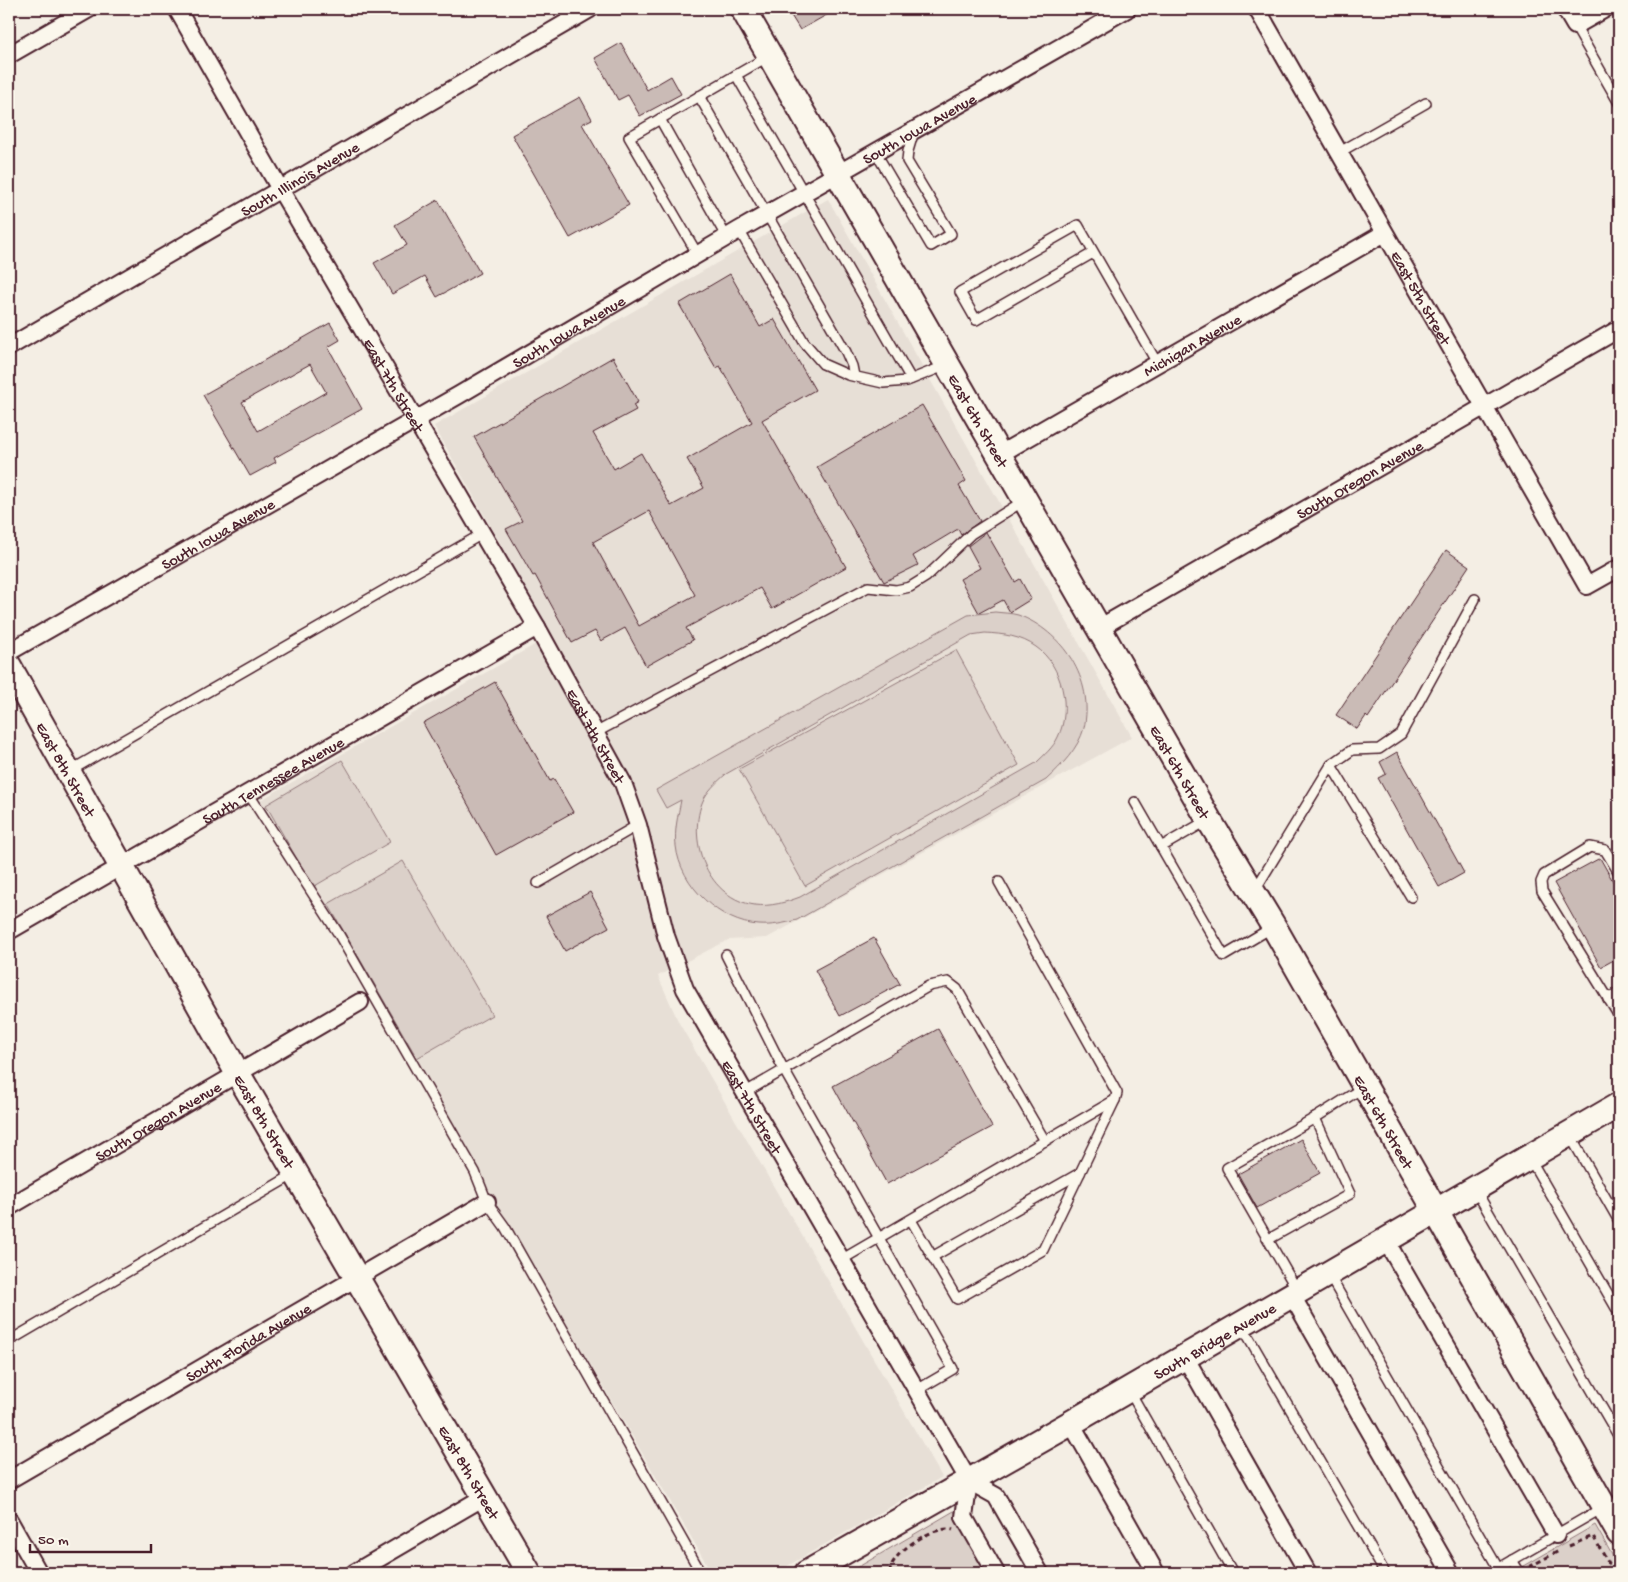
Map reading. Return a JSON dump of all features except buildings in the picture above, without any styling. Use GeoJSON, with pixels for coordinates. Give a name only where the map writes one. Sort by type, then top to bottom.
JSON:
{"type":"FeatureCollection","features":[{"type":"Feature","properties":{"kind":"street"},"geometry":{"type":"LineString","coordinates":[[9,55],[89,9]]}},
{"type":"Feature","properties":{"kind":"street","name":"East 7th Street"},"geometry":{"type":"LineString","coordinates":[[177,9],[536,627],[623,783],[638,825],[666,936],[685,989],[969,1481]]}},
{"type":"Feature","properties":{"kind":"street","name":"South Illinois Avenue"},"geometry":{"type":"LineString","coordinates":[[9,347],[590,9]]}},
{"type":"Feature","properties":{"kind":"street","name":"East 6th Street"},"geometry":{"type":"LineString","coordinates":[[743,9],[1209,820],[1254,892],[1619,1533]]}},
{"type":"Feature","properties":{"kind":"street","name":"South Iowa Avenue"},"geometry":{"type":"LineString","coordinates":[[9,652],[766,214],[838,175],[1127,9]]}},
{"type":"Feature","properties":{"kind":"street","name":"East 5th Street"},"geometry":{"type":"LineString","coordinates":[[1257,9],[1383,234],[1586,586],[1619,568]]}},
{"type":"Feature","properties":{"kind":"street"},"geometry":{"type":"LineString","coordinates":[[1565,9],[1575,26],[1605,9]]}},
{"type":"Feature","properties":{"kind":"street","name":"Michigan Avenue"},"geometry":{"type":"LineString","coordinates":[[1000,454],[1383,234]]}},
{"type":"Feature","properties":{"kind":"street","name":"South Oregon Avenue"},"geometry":{"type":"LineString","coordinates":[[1099,628],[1619,329]]}},
{"type":"Feature","properties":{"kind":"street","name":"South Tennessee Avenue"},"geometry":{"type":"LineString","coordinates":[[9,931],[536,627]]}},
{"type":"Feature","properties":{"kind":"street","name":"East 8th Street"},"geometry":{"type":"LineString","coordinates":[[9,666],[238,1074],[529,1573]]}},
{"type":"Feature","properties":{"kind":"street","name":"South Oregon Avenue"},"geometry":{"type":"LineString","coordinates":[[9,1207],[360,1002]]}},
{"type":"Feature","properties":{"kind":"street","name":"South Bridge Avenue"},"geometry":{"type":"LineString","coordinates":[[807,1573],[1129,1390],[1435,1210],[1619,1105]]}},
{"type":"Feature","properties":{"kind":"street","name":"South Florida Avenue"},"geometry":{"type":"LineString","coordinates":[[9,1480],[356,1276],[487,1202]]}},
{"type":"Feature","properties":{"kind":"street"},"geometry":{"type":"LineString","coordinates":[[1385,1240],[1556,1535]]}},
{"type":"Feature","properties":{"kind":"street"},"geometry":{"type":"LineString","coordinates":[[1294,1293],[1451,1573]]}},
{"type":"Feature","properties":{"kind":"street"},"geometry":{"type":"LineString","coordinates":[[1185,1357],[1308,1573]]}},
{"type":"Feature","properties":{"kind":"street"},"geometry":{"type":"LineString","coordinates":[[1071,1423],[1156,1573]]}},
{"type":"Feature","properties":{"kind":"street"},"geometry":{"type":"LineString","coordinates":[[996,1573],[964,1518],[969,1481],[996,1496],[1040,1573]]}},
{"type":"Feature","properties":{"kind":"street"},"geometry":{"type":"LineString","coordinates":[[354,1573],[484,1497]]}},
{"type":"Feature","properties":{"kind":"street"},"geometry":{"type":"LineString","coordinates":[[9,1520],[39,1573]]}},
{"type":"Feature","properties":{"kind":"lane"},"geometry":{"type":"LineString","coordinates":[[1575,26],[1616,92],[1619,104]]}},
{"type":"Feature","properties":{"kind":"lane"},"geometry":{"type":"LineString","coordinates":[[698,255],[629,137],[770,56]]}},
{"type":"Feature","properties":{"kind":"lane"},"geometry":{"type":"LineString","coordinates":[[736,75],[910,379]]}},
{"type":"Feature","properties":{"kind":"lane"},"geometry":{"type":"LineString","coordinates":[[699,96],[846,352],[854,376]]}},
{"type":"Feature","properties":{"kind":"lane"},"geometry":{"type":"LineString","coordinates":[[1338,153],[1426,103]]}},
{"type":"Feature","properties":{"kind":"lane"},"geometry":{"type":"LineString","coordinates":[[660,119],[804,342],[823,364],[854,376],[883,382],[910,379],[948,364]]}},
{"type":"Feature","properties":{"kind":"lane"},"geometry":{"type":"LineString","coordinates":[[876,153],[931,246],[951,234],[907,161],[914,131]]}},
{"type":"Feature","properties":{"kind":"lane"},"geometry":{"type":"LineString","coordinates":[[1093,253],[976,320],[960,292],[1078,224],[1157,363]]}},
{"type":"Feature","properties":{"kind":"lane"},"geometry":{"type":"LineString","coordinates":[[595,733],[868,587],[896,590],[910,587],[926,577],[972,534],[1026,499]]}},
{"type":"Feature","properties":{"kind":"lane"},"geometry":{"type":"LineString","coordinates":[[68,772],[482,534]]}},
{"type":"Feature","properties":{"kind":"lane"},"geometry":{"type":"LineString","coordinates":[[1254,892],[1330,765],[1352,750],[1379,749],[1401,734],[1475,599]]}},
{"type":"Feature","properties":{"kind":"lane"},"geometry":{"type":"LineString","coordinates":[[1330,765],[1411,897]]}},
{"type":"Feature","properties":{"kind":"lane"},"geometry":{"type":"LineString","coordinates":[[248,793],[338,933],[475,1172],[487,1202],[505,1227],[701,1573]]}},
{"type":"Feature","properties":{"kind":"lane"},"geometry":{"type":"LineString","coordinates":[[1135,802],[1224,956],[1274,927]]}},
{"type":"Feature","properties":{"kind":"lane"},"geometry":{"type":"LineString","coordinates":[[1161,847],[1209,820]]}},
{"type":"Feature","properties":{"kind":"lane"},"geometry":{"type":"LineString","coordinates":[[538,883],[638,825]]}},
{"type":"Feature","properties":{"kind":"lane"},"geometry":{"type":"LineString","coordinates":[[1619,873],[1605,850],[1590,847],[1544,875],[1541,882],[1542,891],[1619,1016]]}},
{"type":"Feature","properties":{"kind":"lane"},"geometry":{"type":"LineString","coordinates":[[911,1220],[957,1299],[1043,1250],[1116,1100],[1117,1093],[999,882]]}},
{"type":"Feature","properties":{"kind":"lane"},"geometry":{"type":"LineString","coordinates":[[726,955],[784,1070],[953,1369],[917,1390]]}},
{"type":"Feature","properties":{"kind":"lane"},"geometry":{"type":"LineString","coordinates":[[744,1092],[929,986],[948,982],[957,989],[1045,1141]]}},
{"type":"Feature","properties":{"kind":"lane"},"geometry":{"type":"LineString","coordinates":[[1608,999],[1619,992]]}},
{"type":"Feature","properties":{"kind":"lane"},"geometry":{"type":"LineString","coordinates":[[1294,1293],[1269,1239],[1227,1168],[1315,1118],[1364,1087]]}},
{"type":"Feature","properties":{"kind":"lane"},"geometry":{"type":"LineString","coordinates":[[841,1260],[1116,1100]]}},
{"type":"Feature","properties":{"kind":"lane"},"geometry":{"type":"LineString","coordinates":[[1269,1239],[1350,1194],[1315,1118]]}},
{"type":"Feature","properties":{"kind":"lane"},"geometry":{"type":"LineString","coordinates":[[1569,1134],[1619,1221]]}},
{"type":"Feature","properties":{"kind":"lane"},"geometry":{"type":"LineString","coordinates":[[1529,1157],[1619,1313]]}},
{"type":"Feature","properties":{"kind":"lane"},"geometry":{"type":"LineString","coordinates":[[9,1341],[296,1173]]}},
{"type":"Feature","properties":{"kind":"lane"},"geometry":{"type":"LineString","coordinates":[[932,1257],[1080,1173]]}},
{"type":"Feature","properties":{"kind":"lane"},"geometry":{"type":"LineString","coordinates":[[1475,1188],[1619,1438]]}},
{"type":"Feature","properties":{"kind":"lane"},"geometry":{"type":"LineString","coordinates":[[1328,1273],[1498,1568]]}},
{"type":"Feature","properties":{"kind":"lane"},"geometry":{"type":"LineString","coordinates":[[1241,1324],[1385,1573]]}},
{"type":"Feature","properties":{"kind":"lane"},"geometry":{"type":"LineString","coordinates":[[1129,1390],[1233,1573]]}},
{"type":"Feature","properties":{"kind":"lane"},"geometry":{"type":"LineString","coordinates":[[1490,1573],[1604,1507]]}},
{"type":"Feature","properties":{"kind":"lane"},"geometry":{"type":"LineString","coordinates":[[1512,1560],[1520,1573]]}},
{"type":"Feature","properties":{"kind":"path"},"geometry":{"type":"LineString","coordinates":[[890,1573],[889,1567],[899,1553],[909,1546],[934,1531],[949,1528],[956,1530]]}},
{"type":"Feature","properties":{"kind":"path"},"geometry":{"type":"LineString","coordinates":[[1534,1565],[1584,1538],[1593,1536],[1614,1573]]}},
{"type":"Feature","properties":{"kind":"shaded area"},"geometry":{"type":"Polygon","coordinates":[[[828,199],[1132,737],[767,938],[728,940],[658,976],[679,1023],[942,1477],[775,1573],[712,1573],[459,1139],[317,888],[312,891],[259,801],[552,635],[434,426],[828,199]]]}},
{"type":"Feature","properties":{"kind":"shaded area"},"geometry":{"type":"Polygon","coordinates":[[[995,612],[1018,615],[1034,622],[1048,633],[1061,645],[1072,660],[1080,675],[1085,692],[1086,710],[1084,728],[1078,743],[1063,762],[1046,780],[797,920],[769,925],[744,923],[730,917],[704,899],[685,875],[679,861],[676,834],[681,800],[666,808],[656,790],[968,615],[995,612]],[[992,633],[971,635],[726,774],[706,795],[698,819],[697,835],[700,851],[714,881],[725,892],[739,901],[755,905],[772,905],[795,899],[1036,763],[1054,745],[1062,726],[1064,701],[1058,676],[1045,655],[1030,643],[1012,636],[992,633]]]}},
{"type":"Feature","properties":{"kind":"shaded area"},"geometry":{"type":"Polygon","coordinates":[[[956,650],[1019,765],[805,886],[739,769],[956,650]]]}},
{"type":"Feature","properties":{"kind":"shaded area"},"geometry":{"type":"Polygon","coordinates":[[[342,760],[390,842],[313,887],[266,805],[342,760]]]}},
{"type":"Feature","properties":{"kind":"shaded area"},"geometry":{"type":"Polygon","coordinates":[[[403,861],[492,1015],[417,1058],[328,904],[403,861]]]}},
{"type":"Feature","properties":{"kind":"shaded area"},"geometry":{"type":"Polygon","coordinates":[[[954,1511],[990,1573],[848,1573],[954,1511]]]}},
{"type":"Feature","properties":{"kind":"shaded area"},"geometry":{"type":"Polygon","coordinates":[[[1595,1525],[1619,1567],[1619,1573],[1512,1573],[1595,1525]]]}}]}
